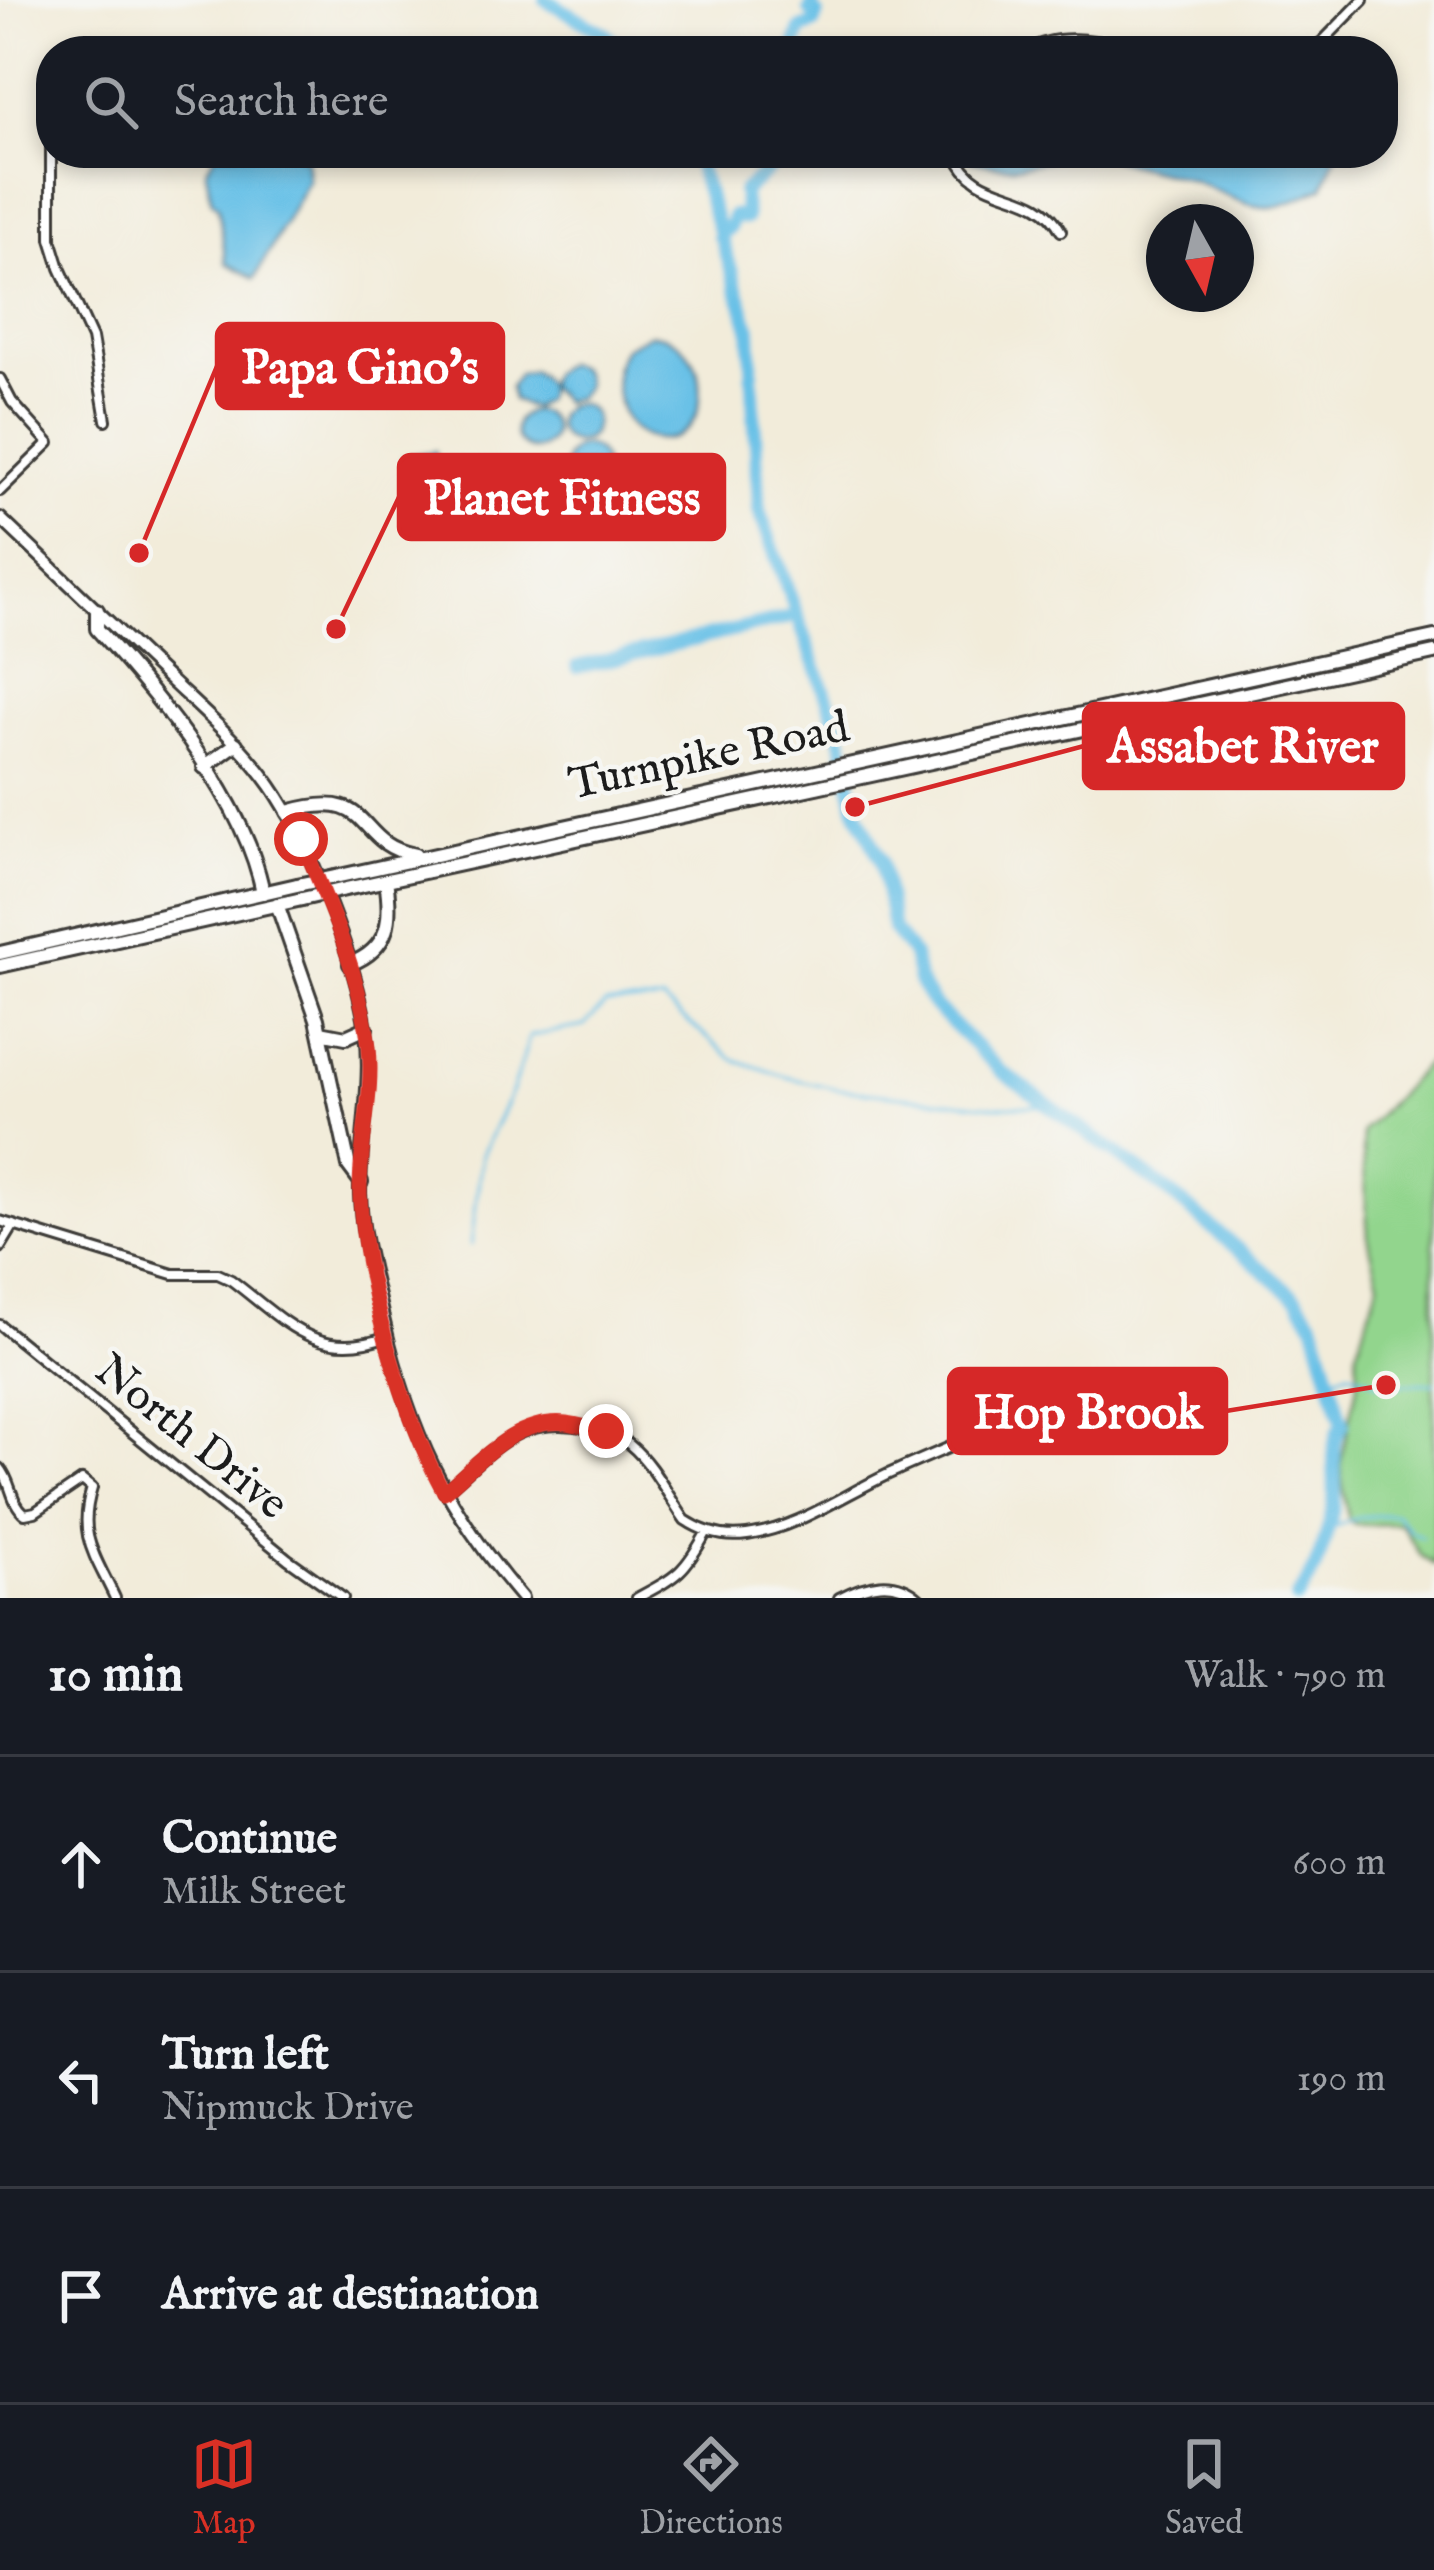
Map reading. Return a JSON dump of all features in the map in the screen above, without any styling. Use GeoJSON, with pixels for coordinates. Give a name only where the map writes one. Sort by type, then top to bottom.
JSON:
{"type":"FeatureCollection","features":[{"type":"Feature","properties":{"kind":"highway"},"geometry":{"type":"LineString","coordinates":[[97,610],[97,629],[153,695],[204,767],[242,834],[263,893]]}},
{"type":"Feature","properties":{"kind":"highway","name":"Turnpike Road"},"geometry":{"type":"LineString","coordinates":[[0,953],[263,893],[386,880],[1434,638]]}},
{"type":"Feature","properties":{"kind":"highway","name":"Turnpike Road"},"geometry":{"type":"LineString","coordinates":[[857,769],[1434,653]]}},
{"type":"Feature","properties":{"kind":"highway"},"geometry":{"type":"LineString","coordinates":[[204,767],[236,744]]}},
{"type":"Feature","properties":{"kind":"highway","name":"Turnpike Road"},"geometry":{"type":"LineString","coordinates":[[338,883],[362,871],[428,856],[840,773]]}},
{"type":"Feature","properties":{"kind":"highway"},"geometry":{"type":"LineString","coordinates":[[288,812],[316,804],[344,806],[396,850],[428,856]]}},
{"type":"Feature","properties":{"kind":"highway"},"geometry":{"type":"LineString","coordinates":[[362,871],[374,854],[372,831]]}},
{"type":"Feature","properties":{"kind":"highway"},"geometry":{"type":"LineString","coordinates":[[350,964],[373,951],[387,932],[391,918],[386,880]]}},
{"type":"Feature","properties":{"kind":"highway","name":"Turnpike Road"},"geometry":{"type":"LineString","coordinates":[[0,966],[277,904],[300,892]]}},
{"type":"Feature","properties":{"kind":"highway"},"geometry":{"type":"LineString","coordinates":[[277,904],[320,1032],[349,1166],[361,1182]]}},
{"type":"Feature","properties":{"kind":"highway"},"geometry":{"type":"LineString","coordinates":[[320,1032],[346,1037],[366,1028]]}},
{"type":"Feature","properties":{"kind":"main road"},"geometry":{"type":"LineString","coordinates":[[0,518],[236,744],[288,812],[350,964],[366,1028],[370,1076],[361,1182],[363,1219],[387,1336],[415,1431],[444,1492],[515,1596]]}},
{"type":"Feature","properties":{"kind":"street"},"geometry":{"type":"LineString","coordinates":[[1329,36],[1363,0]]}},
{"type":"Feature","properties":{"kind":"street"},"geometry":{"type":"LineString","coordinates":[[50,168],[54,254],[92,338],[106,420]]}},
{"type":"Feature","properties":{"kind":"street"},"geometry":{"type":"LineString","coordinates":[[966,168],[973,179],[1045,208],[1061,231]]}},
{"type":"Feature","properties":{"kind":"street"},"geometry":{"type":"LineString","coordinates":[[0,490],[49,443],[1,386]]}},
{"type":"Feature","properties":{"kind":"street"},"geometry":{"type":"LineString","coordinates":[[0,1221],[172,1274],[218,1274],[322,1342],[350,1346],[387,1336]]}},
{"type":"Feature","properties":{"kind":"street"},"geometry":{"type":"LineString","coordinates":[[0,1247],[14,1225]]}},
{"type":"Feature","properties":{"kind":"street","name":"North Drive"},"geometry":{"type":"LineString","coordinates":[[0,1325],[288,1559],[343,1598]]}},
{"type":"Feature","properties":{"kind":"street"},"geometry":{"type":"LineString","coordinates":[[444,1492],[515,1433],[537,1425],[566,1423],[606,1431],[628,1443],[685,1520],[707,1531],[740,1536],[792,1523],[899,1469],[991,1431],[1055,1395]]}},
{"type":"Feature","properties":{"kind":"street"},"geometry":{"type":"LineString","coordinates":[[0,1468],[8,1477],[16,1507],[25,1514],[35,1513],[82,1480],[92,1488],[84,1514],[86,1530],[115,1598]]}},
{"type":"Feature","properties":{"kind":"street"},"geometry":{"type":"LineString","coordinates":[[638,1598],[681,1573],[707,1531]]}},
{"type":"Feature","properties":{"kind":"street"},"geometry":{"type":"LineString","coordinates":[[839,1598],[889,1583],[908,1588],[919,1598]]}},
{"type":"Feature","properties":{"kind":"green space"},"geometry":{"type":"Polygon","coordinates":[[[1434,1056],[1434,1565],[1420,1555],[1401,1524],[1348,1521],[1340,1466],[1358,1382],[1357,1351],[1379,1282],[1368,1239],[1362,1132],[1434,1056]]]}},
{"type":"Feature","properties":{"kind":"water"},"geometry":{"type":"Polygon","coordinates":[[[307,168],[308,180],[255,278],[226,263],[218,206],[212,201],[206,170],[307,168]]]}},
{"type":"Feature","properties":{"kind":"water"},"geometry":{"type":"Polygon","coordinates":[[[1144,168],[1331,168],[1323,187],[1285,204],[1244,203],[1188,179],[1144,168]]]}},
{"type":"Feature","properties":{"kind":"water"},"geometry":{"type":"Polygon","coordinates":[[[650,334],[673,340],[689,354],[698,373],[696,414],[686,430],[670,439],[635,430],[617,394],[616,371],[624,348],[650,334]]]}},
{"type":"Feature","properties":{"kind":"water"},"geometry":{"type":"Polygon","coordinates":[[[564,364],[577,367],[584,377],[585,387],[577,398],[563,401],[548,387],[544,401],[532,408],[513,400],[510,387],[518,374],[533,371],[548,385],[551,373],[564,364]]]}},
{"type":"Feature","properties":{"kind":"water"},"geometry":{"type":"Polygon","coordinates":[[[576,404],[589,410],[595,423],[589,436],[576,442],[563,436],[557,423],[563,410],[576,404]]]}},
{"type":"Feature","properties":{"kind":"water"},"geometry":{"type":"Polygon","coordinates":[[[534,411],[547,417],[553,430],[547,443],[534,449],[521,443],[515,430],[521,417],[534,411]]]}},
{"type":"Feature","properties":{"kind":"water"},"geometry":{"type":"Polygon","coordinates":[[[584,446],[597,452],[603,465],[597,478],[584,484],[571,478],[565,465],[571,452],[584,446]]]}},
{"type":"Feature","properties":{"kind":"water"},"geometry":{"type":"Polygon","coordinates":[[[435,451],[441,482],[408,488],[403,457],[435,451]]]}},
{"type":"Feature","properties":{"kind":"waterway"},"geometry":{"type":"LineString","coordinates":[[546,0],[608,36]]}},
{"type":"Feature","properties":{"kind":"waterway"},"geometry":{"type":"LineString","coordinates":[[798,36],[801,29],[814,24],[817,15],[810,10],[814,0]]}},
{"type":"Feature","properties":{"kind":"waterway"},"geometry":{"type":"LineString","coordinates":[[699,168],[750,328],[759,510],[841,736],[855,807],[881,861],[893,929],[913,955],[919,982],[935,1007],[1001,1071],[1160,1185],[1297,1298],[1314,1323],[1343,1424],[1335,1442],[1334,1497],[1327,1531],[1297,1598]]}},
{"type":"Feature","properties":{"kind":"waterway"},"geometry":{"type":"LineString","coordinates":[[719,236],[729,229],[733,216],[746,218],[743,192],[770,168]]}},
{"type":"Feature","properties":{"kind":"waterway"},"geometry":{"type":"LineString","coordinates":[[577,667],[796,616]]}},
{"type":"Feature","properties":{"kind":"waterway"},"geometry":{"type":"LineString","coordinates":[[471,1245],[482,1154],[513,1088],[530,1036],[584,1026],[605,1004],[663,1001],[733,1059],[838,1089],[992,1106],[1049,1106]]}},
{"type":"Feature","properties":{"kind":"waterway"},"geometry":{"type":"LineString","coordinates":[[1332,1377],[1349,1371],[1386,1385],[1434,1383]]}},
{"type":"Feature","properties":{"kind":"waterway"},"geometry":{"type":"LineString","coordinates":[[1326,1529],[1361,1517],[1396,1514],[1422,1537]]}},
{"type":"Feature","properties":{"kind":"place","name":"Papa Gino's"},"geometry":{"type":"Point","coordinates":[139,553]}},
{"type":"Feature","properties":{"kind":"place","name":"Planet Fitness"},"geometry":{"type":"Point","coordinates":[336,629]}},
{"type":"Feature","properties":{"kind":"place","name":"Assabet River"},"geometry":{"type":"Point","coordinates":[855,807]}},
{"type":"Feature","properties":{"kind":"place","name":"Hop Brook"},"geometry":{"type":"Point","coordinates":[1386,1385]}},
{"type":"Feature","properties":{"kind":"route"},"geometry":{"type":"LineString","coordinates":[[301,839],[362,1003],[370,1060],[360,1193],[363,1219],[399,1384],[435,1476],[444,1492],[515,1433],[537,1425],[566,1423],[606,1431]]}}]}
